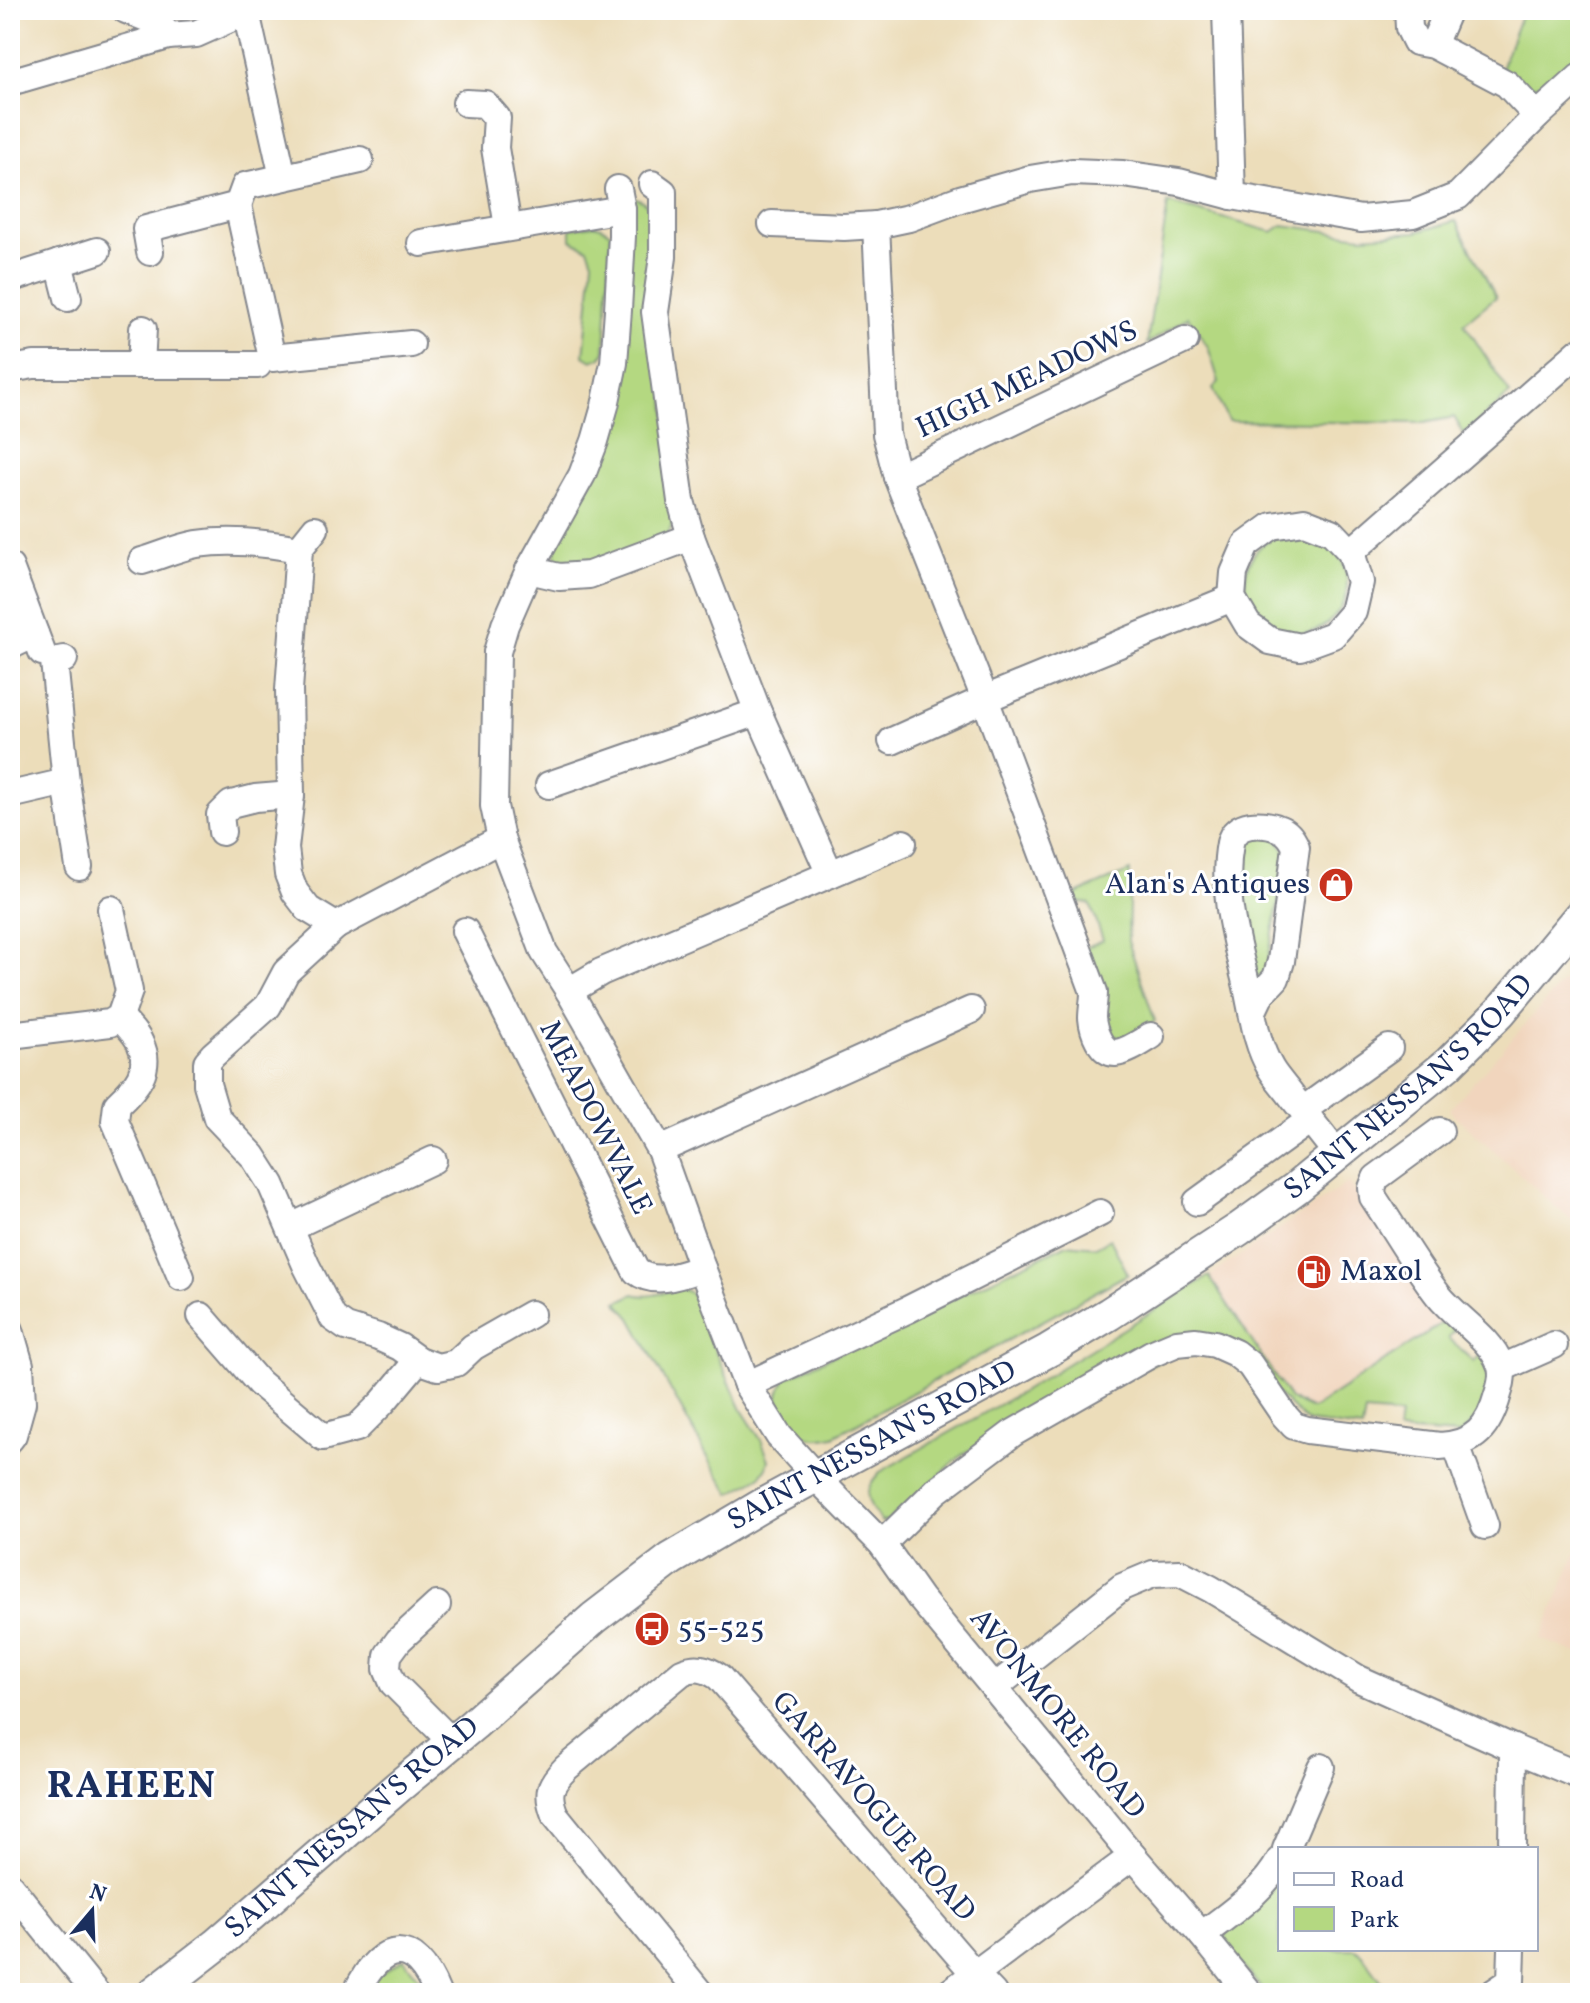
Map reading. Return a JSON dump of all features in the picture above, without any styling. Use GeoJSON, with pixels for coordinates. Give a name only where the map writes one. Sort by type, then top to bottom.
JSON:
{"type":"FeatureCollection","features":[{"type":"Feature","properties":{"kind":"main road","name":"SAINT NESSAN'S ROAD"},"geometry":{"type":"LineString","coordinates":[[165,1990],[594,1618],[671,1559],[766,1503],[1049,1350],[1109,1314],[1239,1229],[1338,1155],[1448,1064],[1483,1029],[1580,916]]}},
{"type":"Feature","properties":{"kind":"street"},"geometry":{"type":"LineString","coordinates":[[126,10],[159,23],[168,36]]}},
{"type":"Feature","properties":{"kind":"street"},"geometry":{"type":"LineString","coordinates":[[1226,10],[1232,196]]}},
{"type":"Feature","properties":{"kind":"street"},"geometry":{"type":"LineString","coordinates":[[1408,10],[1409,28],[1416,42],[1433,45],[1507,84],[1537,116]]}},
{"type":"Feature","properties":{"kind":"street"},"geometry":{"type":"LineString","coordinates":[[1433,45],[1448,10]]}},
{"type":"Feature","properties":{"kind":"street"},"geometry":{"type":"LineString","coordinates":[[17,80],[168,36],[196,34],[248,11],[283,177]]}},
{"type":"Feature","properties":{"kind":"street"},"geometry":{"type":"LineString","coordinates":[[772,224],[876,225],[909,218],[960,199],[1030,179],[1072,172],[1123,174],[1179,182],[1232,196],[1361,219],[1413,214],[1458,196],[1580,77]]}},
{"type":"Feature","properties":{"kind":"street"},"geometry":{"type":"LineString","coordinates":[[466,103],[485,104],[497,118],[495,148],[508,227]]}},
{"type":"Feature","properties":{"kind":"street"},"geometry":{"type":"LineString","coordinates":[[360,160],[245,186],[238,205],[272,358],[411,344]]}},
{"type":"Feature","properties":{"kind":"street"},"geometry":{"type":"LineString","coordinates":[[652,184],[663,192],[663,257],[655,312],[681,501],[691,537],[758,712],[830,874]]}},
{"type":"Feature","properties":{"kind":"street","name":"MEADOWVALE"},"geometry":{"type":"LineString","coordinates":[[421,243],[508,227],[620,199],[622,236],[618,310],[614,363],[605,406],[582,475],[529,570],[497,652],[494,806],[501,839],[544,952],[660,1150],[747,1385],[779,1436],[816,1477]]}},
{"type":"Feature","properties":{"kind":"street"},"geometry":{"type":"LineString","coordinates":[[150,252],[146,229],[238,205]]}},
{"type":"Feature","properties":{"kind":"street","name":"HIGH MEADOWS"},"geometry":{"type":"LineString","coordinates":[[876,225],[886,434],[897,477],[985,699],[1094,992],[1094,1029],[1104,1050],[1111,1053],[1120,1052],[1151,1036]]}},
{"type":"Feature","properties":{"kind":"street"},"geometry":{"type":"LineString","coordinates":[[10,279],[97,251]]}},
{"type":"Feature","properties":{"kind":"street"},"geometry":{"type":"LineString","coordinates":[[59,263],[68,298]]}},
{"type":"Feature","properties":{"kind":"street"},"geometry":{"type":"LineString","coordinates":[[141,365],[143,329]]}},
{"type":"Feature","properties":{"kind":"street","name":"HIGH MEADOWS"},"geometry":{"type":"LineString","coordinates":[[897,477],[1185,340]]}},
{"type":"Feature","properties":{"kind":"street"},"geometry":{"type":"LineString","coordinates":[[1351,552],[1580,351]]}},
{"type":"Feature","properties":{"kind":"street"},"geometry":{"type":"LineString","coordinates":[[10,369],[34,365],[258,365]]}},
{"type":"Feature","properties":{"kind":"street"},"geometry":{"type":"LineString","coordinates":[[1304,521],[1332,532],[1351,552],[1360,582],[1353,612],[1333,635],[1300,647],[1270,641],[1248,625],[1232,598],[1234,573],[1246,545],[1272,526],[1304,521]]}},
{"type":"Feature","properties":{"kind":"street"},"geometry":{"type":"LineString","coordinates":[[529,570],[559,577],[589,575],[691,537]]}},
{"type":"Feature","properties":{"kind":"street"},"geometry":{"type":"LineString","coordinates":[[142,561],[197,544],[276,545],[307,539],[289,690],[291,795],[285,848],[288,874],[295,892],[308,909],[336,926]]}},
{"type":"Feature","properties":{"kind":"street"},"geometry":{"type":"LineString","coordinates":[[10,567],[54,661],[66,782],[79,867]]}},
{"type":"Feature","properties":{"kind":"street"},"geometry":{"type":"LineString","coordinates":[[892,741],[985,699],[1232,598]]}},
{"type":"Feature","properties":{"kind":"street"},"geometry":{"type":"LineString","coordinates":[[10,646],[47,649]]}},
{"type":"Feature","properties":{"kind":"street"},"geometry":{"type":"LineString","coordinates":[[549,785],[758,712]]}},
{"type":"Feature","properties":{"kind":"street"},"geometry":{"type":"LineString","coordinates":[[10,795],[66,782]]}},
{"type":"Feature","properties":{"kind":"street"},"geometry":{"type":"LineString","coordinates":[[222,832],[220,815],[231,804],[291,795]]}},
{"type":"Feature","properties":{"kind":"street"},"geometry":{"type":"LineString","coordinates":[[1252,1013],[1261,994],[1276,978],[1281,961],[1296,847],[1289,834],[1282,829],[1257,825],[1239,828],[1231,836],[1228,859],[1231,914],[1252,1013],[1271,1070],[1338,1155]]}},
{"type":"Feature","properties":{"kind":"street"},"geometry":{"type":"LineString","coordinates":[[501,839],[336,926],[286,972],[268,1006],[207,1062],[207,1084],[217,1118],[253,1156],[271,1184],[333,1318],[346,1327],[378,1337],[418,1360],[438,1367],[456,1363],[473,1347],[531,1314]]}},
{"type":"Feature","properties":{"kind":"street","name":"MEADOWVALE"},"geometry":{"type":"LineString","coordinates":[[569,991],[601,972],[903,843]]}},
{"type":"Feature","properties":{"kind":"street"},"geometry":{"type":"LineString","coordinates":[[10,1035],[110,1023],[120,1017],[129,991],[111,909]]}},
{"type":"Feature","properties":{"kind":"street","name":"MEADOWVALE"},"geometry":{"type":"LineString","coordinates":[[465,931],[636,1271],[651,1280],[702,1268]]}},
{"type":"Feature","properties":{"kind":"street","name":"MEADOWVALE"},"geometry":{"type":"LineString","coordinates":[[660,1150],[971,1010]]}},
{"type":"Feature","properties":{"kind":"street"},"geometry":{"type":"LineString","coordinates":[[120,1017],[140,1042],[145,1061],[143,1075],[117,1105],[115,1121],[181,1277]]}},
{"type":"Feature","properties":{"kind":"street"},"geometry":{"type":"LineString","coordinates":[[1197,1202],[1389,1048]]}},
{"type":"Feature","properties":{"kind":"street"},"geometry":{"type":"LineString","coordinates":[[882,1544],[936,1491],[1013,1433],[1151,1354],[1177,1343],[1196,1341],[1215,1344],[1235,1353],[1250,1365],[1294,1426],[1307,1430],[1440,1446],[1456,1445],[1482,1431],[1492,1414],[1500,1389],[1502,1368],[1494,1350],[1439,1296],[1373,1197],[1376,1178],[1440,1131]]}},
{"type":"Feature","properties":{"kind":"street"},"geometry":{"type":"LineString","coordinates":[[291,1227],[433,1160]]}},
{"type":"Feature","properties":{"kind":"street"},"geometry":{"type":"LineString","coordinates":[[747,1385],[907,1310],[1100,1213]]}},
{"type":"Feature","properties":{"kind":"street"},"geometry":{"type":"LineString","coordinates":[[201,1316],[259,1383],[323,1437],[357,1428],[418,1360]]}},
{"type":"Feature","properties":{"kind":"street"},"geometry":{"type":"LineString","coordinates":[[10,1330],[20,1365],[22,1403],[10,1439]]}},
{"type":"Feature","properties":{"kind":"street"},"geometry":{"type":"LineString","coordinates":[[1502,1368],[1554,1345]]}},
{"type":"Feature","properties":{"kind":"street"},"geometry":{"type":"LineString","coordinates":[[1456,1445],[1485,1526]]}},
{"type":"Feature","properties":{"kind":"street","name":"AVONMORE ROAD"},"geometry":{"type":"LineString","coordinates":[[816,1477],[882,1544],[920,1598],[1249,1993]]}},
{"type":"Feature","properties":{"kind":"street"},"geometry":{"type":"LineString","coordinates":[[994,1688],[1122,1587],[1153,1574],[1180,1573],[1359,1679],[1580,1776]]}},
{"type":"Feature","properties":{"kind":"street"},"geometry":{"type":"LineString","coordinates":[[437,1605],[399,1640],[388,1655],[387,1669],[393,1683],[452,1742]]}},
{"type":"Feature","properties":{"kind":"street","name":"GARRAVOGUE ROAD"},"geometry":{"type":"LineString","coordinates":[[700,1993],[555,1815],[550,1802],[550,1791],[566,1768],[682,1672],[692,1668],[701,1668],[719,1677],[993,1993]]}},
{"type":"Feature","properties":{"kind":"street"},"geometry":{"type":"LineString","coordinates":[[1512,1847],[1513,1748]]}},
{"type":"Feature","properties":{"kind":"street"},"geometry":{"type":"LineString","coordinates":[[1287,1847],[1321,1767]]}},
{"type":"Feature","properties":{"kind":"street"},"geometry":{"type":"LineString","coordinates":[[949,1993],[1133,1856]]}},
{"type":"Feature","properties":{"kind":"street"},"geometry":{"type":"LineString","coordinates":[[1202,1935],[1259,1888],[1278,1864]]}},
{"type":"Feature","properties":{"kind":"street"},"geometry":{"type":"LineString","coordinates":[[10,1886],[96,1993]]}},
{"type":"Feature","properties":{"kind":"street"},"geometry":{"type":"LineString","coordinates":[[356,1993],[375,1963],[387,1954],[399,1951],[412,1955],[421,1964],[429,1973],[437,1993]]}},
{"type":"Feature","properties":{"kind":"street"},"geometry":{"type":"LineString","coordinates":[[1506,1989],[1512,1951]]}},
{"type":"Feature","properties":{"kind":"shaded area"},"geometry":{"type":"Polygon","coordinates":[[[1580,962],[1580,1229],[1449,1110],[1580,962]]]}},
{"type":"Feature","properties":{"kind":"shaded area"},"geometry":{"type":"Polygon","coordinates":[[[1349,1182],[1443,1322],[1312,1409],[1290,1399],[1209,1276],[1349,1182]]]}},
{"type":"Feature","properties":{"kind":"shaded area"},"geometry":{"type":"Polygon","coordinates":[[[1580,1543],[1580,1654],[1541,1639],[1580,1543]]]}},
{"type":"Feature","properties":{"kind":"green space"},"geometry":{"type":"Polygon","coordinates":[[[1523,10],[1580,10],[1580,54],[1552,76],[1529,87],[1519,86],[1500,71],[1523,10]]]}},
{"type":"Feature","properties":{"kind":"green space"},"geometry":{"type":"Polygon","coordinates":[[[636,198],[647,205],[653,217],[673,515],[671,528],[665,537],[576,569],[557,560],[555,550],[599,467],[630,199],[636,198]]]}},
{"type":"Feature","properties":{"kind":"green space"},"geometry":{"type":"Polygon","coordinates":[[[1168,203],[1273,232],[1283,225],[1362,236],[1416,232],[1456,221],[1496,297],[1464,323],[1510,394],[1464,434],[1454,417],[1424,423],[1228,421],[1213,388],[1219,382],[1208,347],[1188,317],[1147,344],[1168,203]]]}},
{"type":"Feature","properties":{"kind":"green space"},"geometry":{"type":"Polygon","coordinates":[[[594,225],[611,233],[605,352],[592,361],[584,356],[593,261],[588,248],[571,240],[571,228],[594,225]]]}},
{"type":"Feature","properties":{"kind":"green space"},"geometry":{"type":"Polygon","coordinates":[[[1296,532],[1315,536],[1332,547],[1343,564],[1347,583],[1343,602],[1332,619],[1315,630],[1296,634],[1277,630],[1260,619],[1249,602],[1245,583],[1249,564],[1260,547],[1277,536],[1296,532]]]}},
{"type":"Feature","properties":{"kind":"green space"},"geometry":{"type":"Polygon","coordinates":[[[1274,834],[1287,853],[1265,978],[1255,979],[1239,925],[1239,840],[1274,834]]]}},
{"type":"Feature","properties":{"kind":"green space"},"geometry":{"type":"Polygon","coordinates":[[[1130,871],[1128,941],[1155,1021],[1118,1038],[1105,1026],[1085,948],[1103,940],[1090,904],[1077,902],[1072,896],[1130,871]]]}},
{"type":"Feature","properties":{"kind":"green space"},"geometry":{"type":"Polygon","coordinates":[[[1110,1239],[1128,1274],[834,1436],[807,1436],[795,1429],[785,1417],[779,1396],[786,1378],[1067,1244],[1096,1247],[1110,1239]]]}},
{"type":"Feature","properties":{"kind":"green space"},"geometry":{"type":"Polygon","coordinates":[[[1209,1276],[1290,1399],[1312,1409],[1448,1319],[1457,1327],[1448,1338],[1474,1362],[1482,1353],[1492,1362],[1485,1412],[1459,1435],[1398,1431],[1400,1415],[1365,1412],[1362,1429],[1307,1422],[1216,1335],[989,1438],[962,1455],[888,1521],[881,1522],[868,1497],[870,1486],[880,1472],[1025,1390],[1209,1276]]]}},
{"type":"Feature","properties":{"kind":"green space"},"geometry":{"type":"Polygon","coordinates":[[[680,1288],[697,1301],[702,1321],[742,1410],[761,1440],[769,1460],[761,1476],[731,1494],[631,1318],[617,1302],[634,1294],[651,1295],[680,1288]]]}},
{"type":"Feature","properties":{"kind":"green space"},"geometry":{"type":"Polygon","coordinates":[[[1278,1874],[1278,1951],[1358,1951],[1390,1993],[1265,1993],[1228,1949],[1225,1928],[1278,1874]]]}},
{"type":"Feature","properties":{"kind":"green space"},"geometry":{"type":"Polygon","coordinates":[[[404,1959],[431,1993],[364,1993],[373,1978],[404,1959]]]}},
{"type":"Feature","properties":{"kind":"place","name":"Alan's Antiques"},"geometry":{"type":"Point","coordinates":[1336,885]}},
{"type":"Feature","properties":{"kind":"place","name":"Maxol"},"geometry":{"type":"Point","coordinates":[1314,1272]}},
{"type":"Feature","properties":{"kind":"place","name":"55-525"},"geometry":{"type":"Point","coordinates":[652,1629]}},
{"type":"Feature","properties":{"kind":"district","name":"RAHEEN"},"geometry":{"type":"Point","coordinates":[132,1787]}}]}
